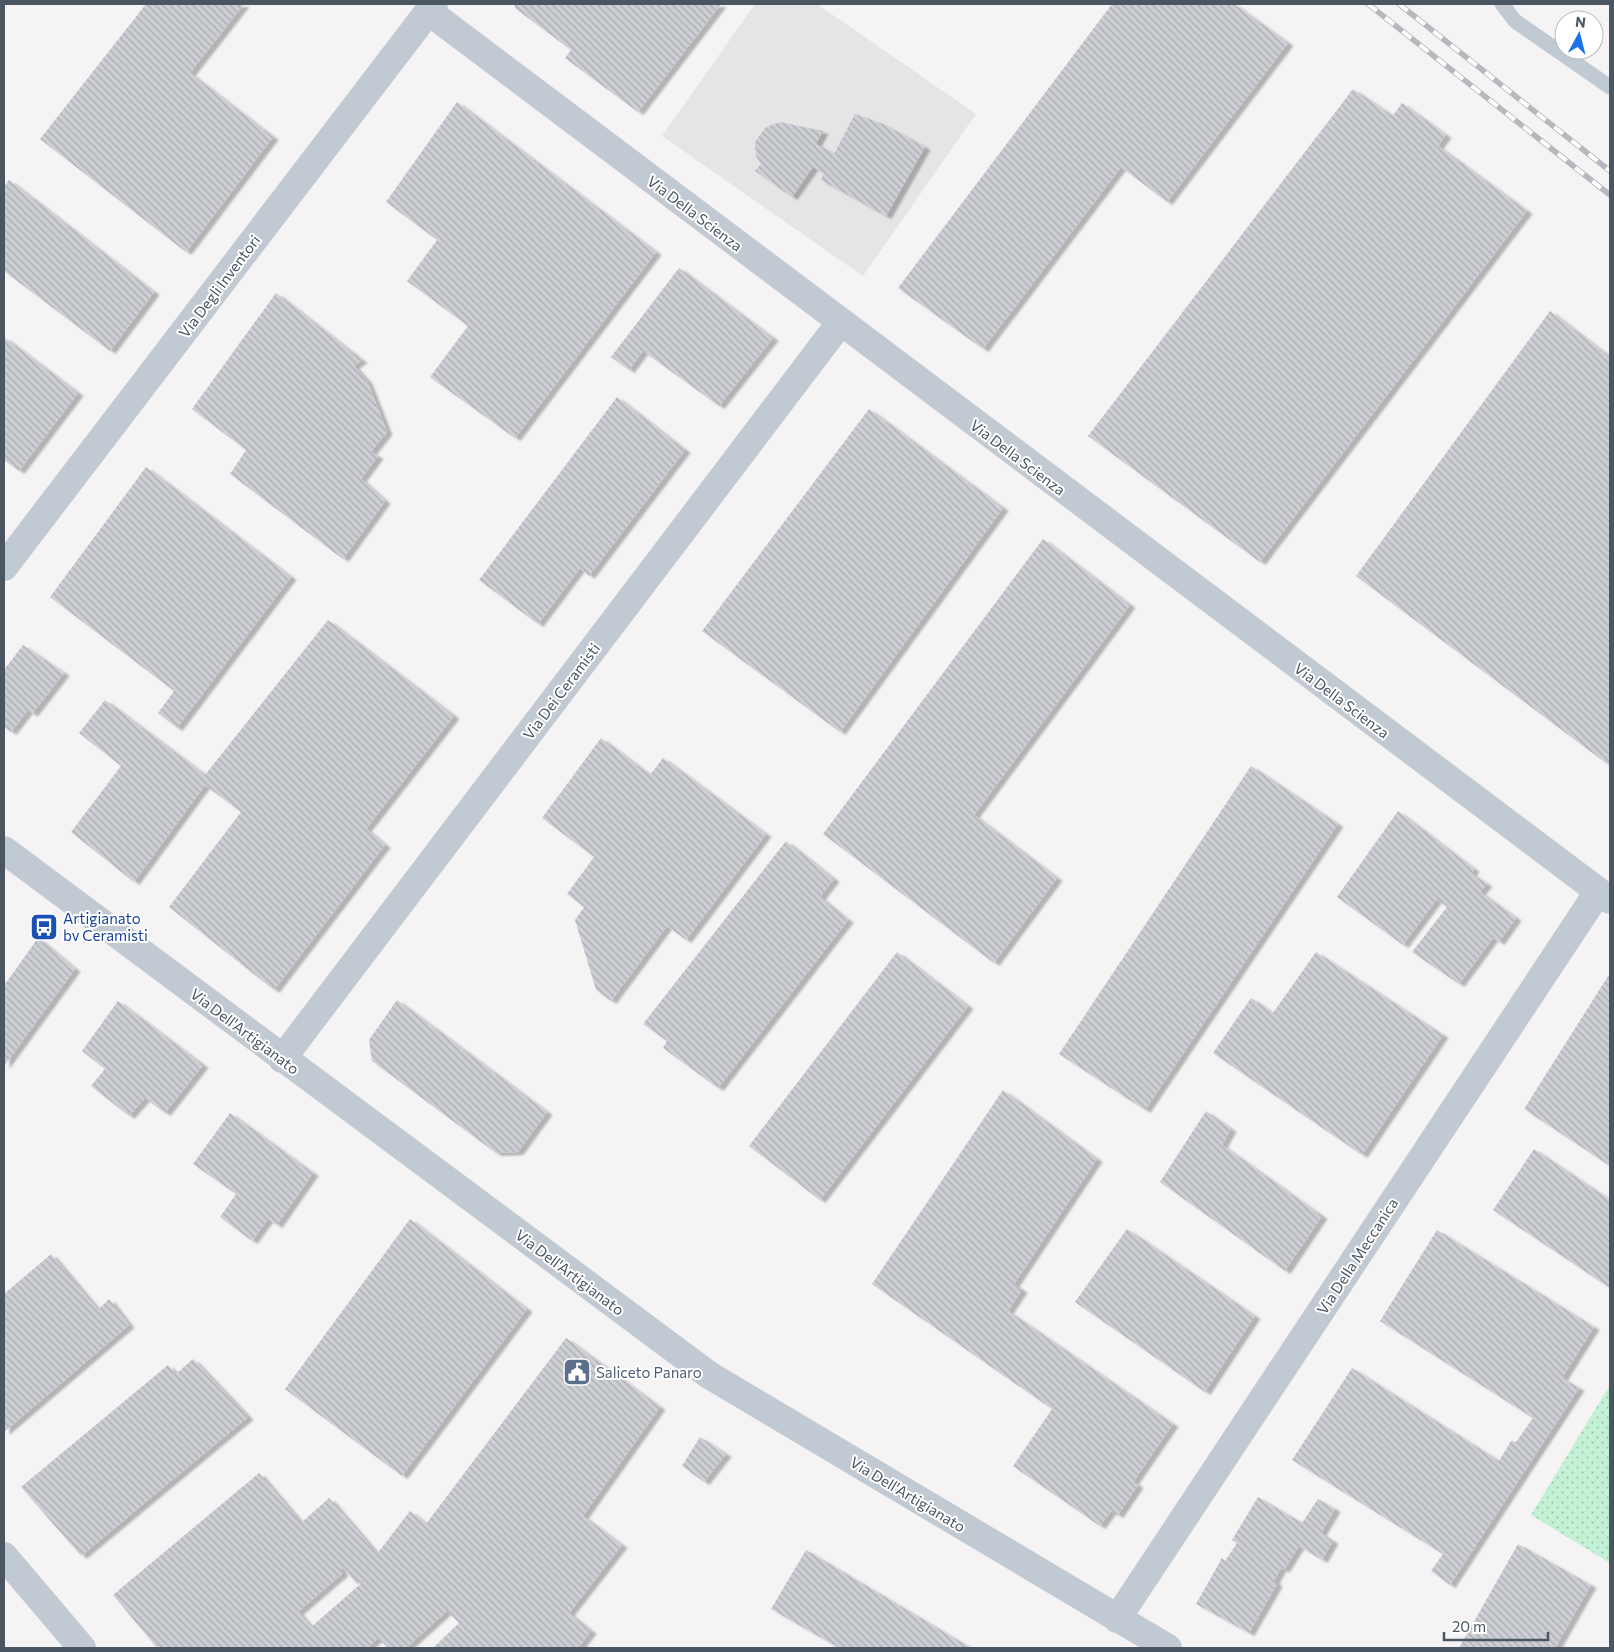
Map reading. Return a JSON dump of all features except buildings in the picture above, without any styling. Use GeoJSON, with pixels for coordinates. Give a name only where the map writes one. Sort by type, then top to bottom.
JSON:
{"type":"FeatureCollection","features":[{"type":"Feature","properties":{"kind":"street","name":"Via Della Scienza"},"geometry":{"type":"LineString","coordinates":[[431,7],[840,323],[1604,896]]}},
{"type":"Feature","properties":{"kind":"street","name":"Via Degli Inventori"},"geometry":{"type":"LineString","coordinates":[[4,568],[431,7]]}},
{"type":"Feature","properties":{"kind":"street","name":"Via Dei Ceramisti"},"geometry":{"type":"LineString","coordinates":[[282,1059],[840,323]]}},
{"type":"Feature","properties":{"kind":"street","name":"Via Dell'Artigianato"},"geometry":{"type":"LineString","coordinates":[[4,850],[708,1375],[1116,1619],[1138,1641],[1168,1648]]}},
{"type":"Feature","properties":{"kind":"street","name":"Via Della Meccanica"},"geometry":{"type":"LineString","coordinates":[[1116,1619],[1604,896]]}},
{"type":"Feature","properties":{"kind":"street"},"geometry":{"type":"LineString","coordinates":[[4,1556],[82,1648]]}},
{"type":"Feature","properties":{"kind":"lane"},"geometry":{"type":"LineString","coordinates":[[1502,4],[1515,21],[1610,86]]}},
{"type":"Feature","properties":{"kind":"shaded area"},"geometry":{"type":"Polygon","coordinates":[[[755,4],[817,4],[976,114],[863,276],[662,136],[755,4]]]}},
{"type":"Feature","properties":{"kind":"green space"},"geometry":{"type":"Polygon","coordinates":[[[1610,1385],[1610,1563],[1531,1515],[1610,1385]]]}},
{"type":"Feature","properties":{"kind":"railway"},"geometry":{"type":"LineString","coordinates":[[1368,4],[1610,195]]}},
{"type":"Feature","properties":{"kind":"railway"},"geometry":{"type":"LineString","coordinates":[[1399,4],[1610,171]]}},
{"type":"Feature","properties":{"kind":"place","name":"Artigianato bv Ceramisti"},"geometry":{"type":"Point","coordinates":[44,927]}},
{"type":"Feature","properties":{"kind":"place","name":"Saliceto Panaro"},"geometry":{"type":"Point","coordinates":[577,1372]}}]}
